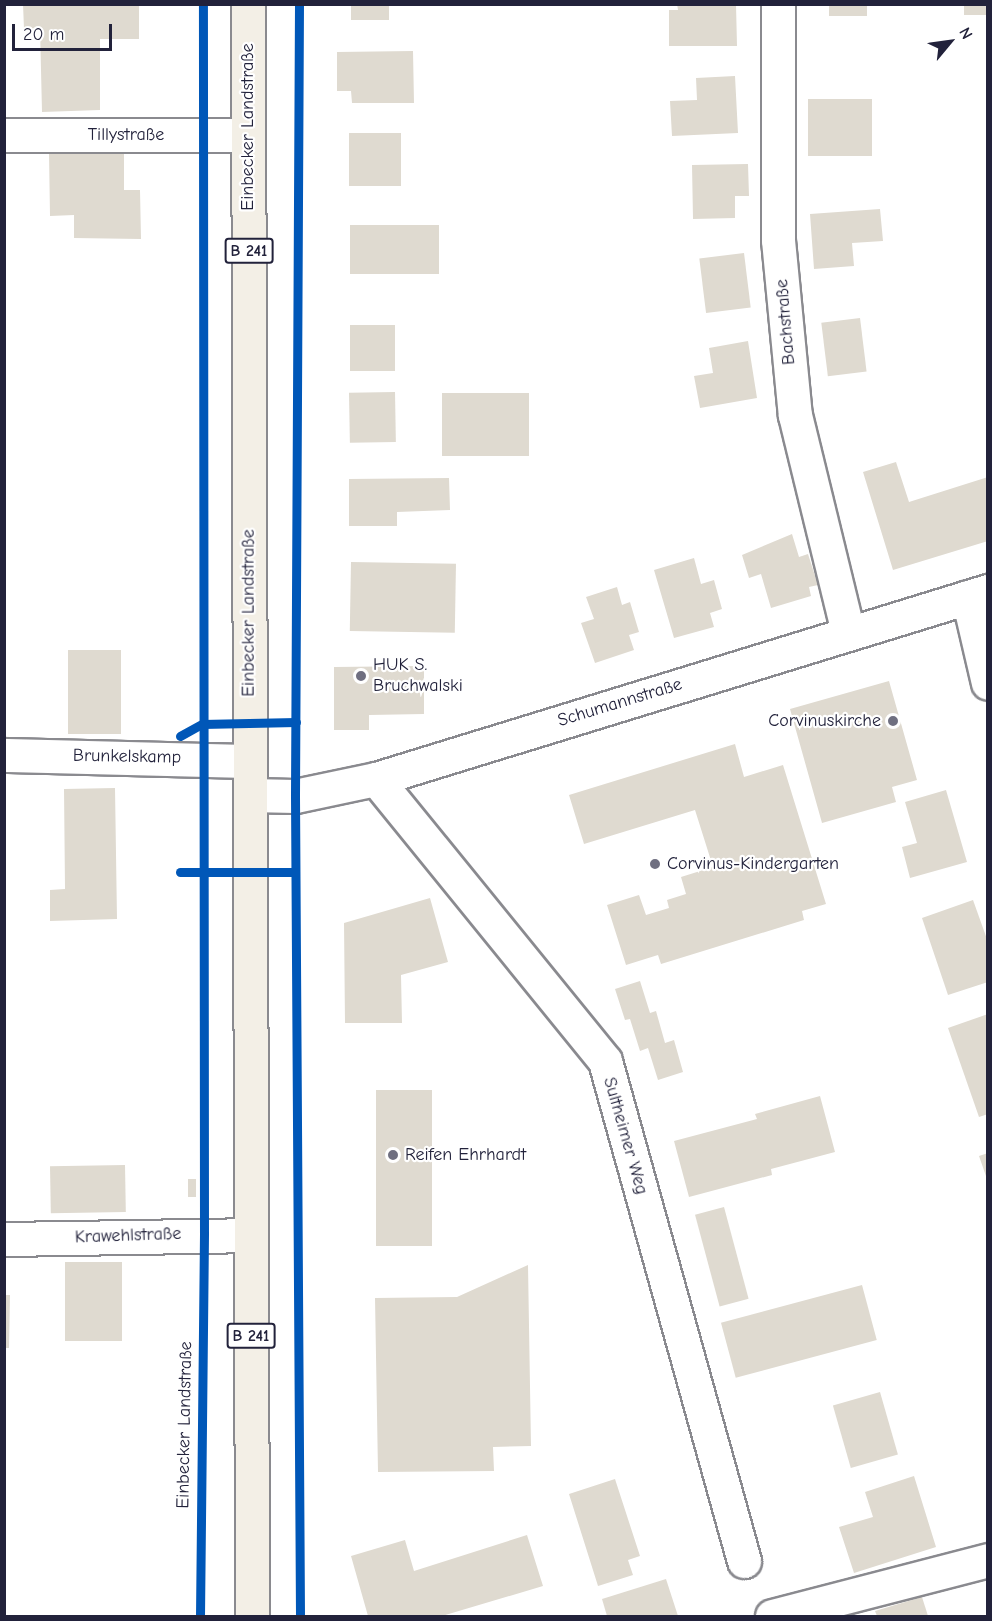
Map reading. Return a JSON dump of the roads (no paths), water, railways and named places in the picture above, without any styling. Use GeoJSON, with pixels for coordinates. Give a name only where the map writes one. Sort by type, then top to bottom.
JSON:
{"type":"FeatureCollection","features":[{"type":"Feature","properties":{"kind":"main road","name":"Einbecker Landstraße"},"geometry":{"type":"LineString","coordinates":[[248,4],[252,1617]]}},
{"type":"Feature","properties":{"kind":"street","name":"Bachstraße"},"geometry":{"type":"LineString","coordinates":[[778,4],[778,240],[795,415],[848,633]]}},
{"type":"Feature","properties":{"kind":"street","name":"Tillystraße"},"geometry":{"type":"LineString","coordinates":[[4,135],[248,135]]}},
{"type":"Feature","properties":{"kind":"street","name":"Schumannstraße"},"geometry":{"type":"LineString","coordinates":[[250,795],[295,796],[376,778],[978,594]]}},
{"type":"Feature","properties":{"kind":"street"},"geometry":{"type":"LineString","coordinates":[[978,594],[987,683]]}},
{"type":"Feature","properties":{"kind":"street","name":"Brunkelskamp"},"geometry":{"type":"LineString","coordinates":[[4,755],[250,761]]}},
{"type":"Feature","properties":{"kind":"street","name":"Sultheimer Weg"},"geometry":{"type":"LineString","coordinates":[[376,778],[605,1061],[744,1562]]}},
{"type":"Feature","properties":{"kind":"street","name":"Krawehlstraße"},"geometry":{"type":"LineString","coordinates":[[4,1239],[251,1235]]}},
{"type":"Feature","properties":{"kind":"street"},"geometry":{"type":"LineString","coordinates":[[772,1617],[987,1560]]}},
{"type":"Feature","properties":{"kind":"place","name":"HUK S. Bruchwalski"},"geometry":{"type":"Point","coordinates":[361,676]}},
{"type":"Feature","properties":{"kind":"place","name":"Corvinuskirche"},"geometry":{"type":"Point","coordinates":[893,721]}},
{"type":"Feature","properties":{"kind":"place","name":"Corvinus-Kindergarten"},"geometry":{"type":"Point","coordinates":[655,864]}},
{"type":"Feature","properties":{"kind":"place","name":"Reifen Ehrhardt"},"geometry":{"type":"Point","coordinates":[393,1155]}}]}
